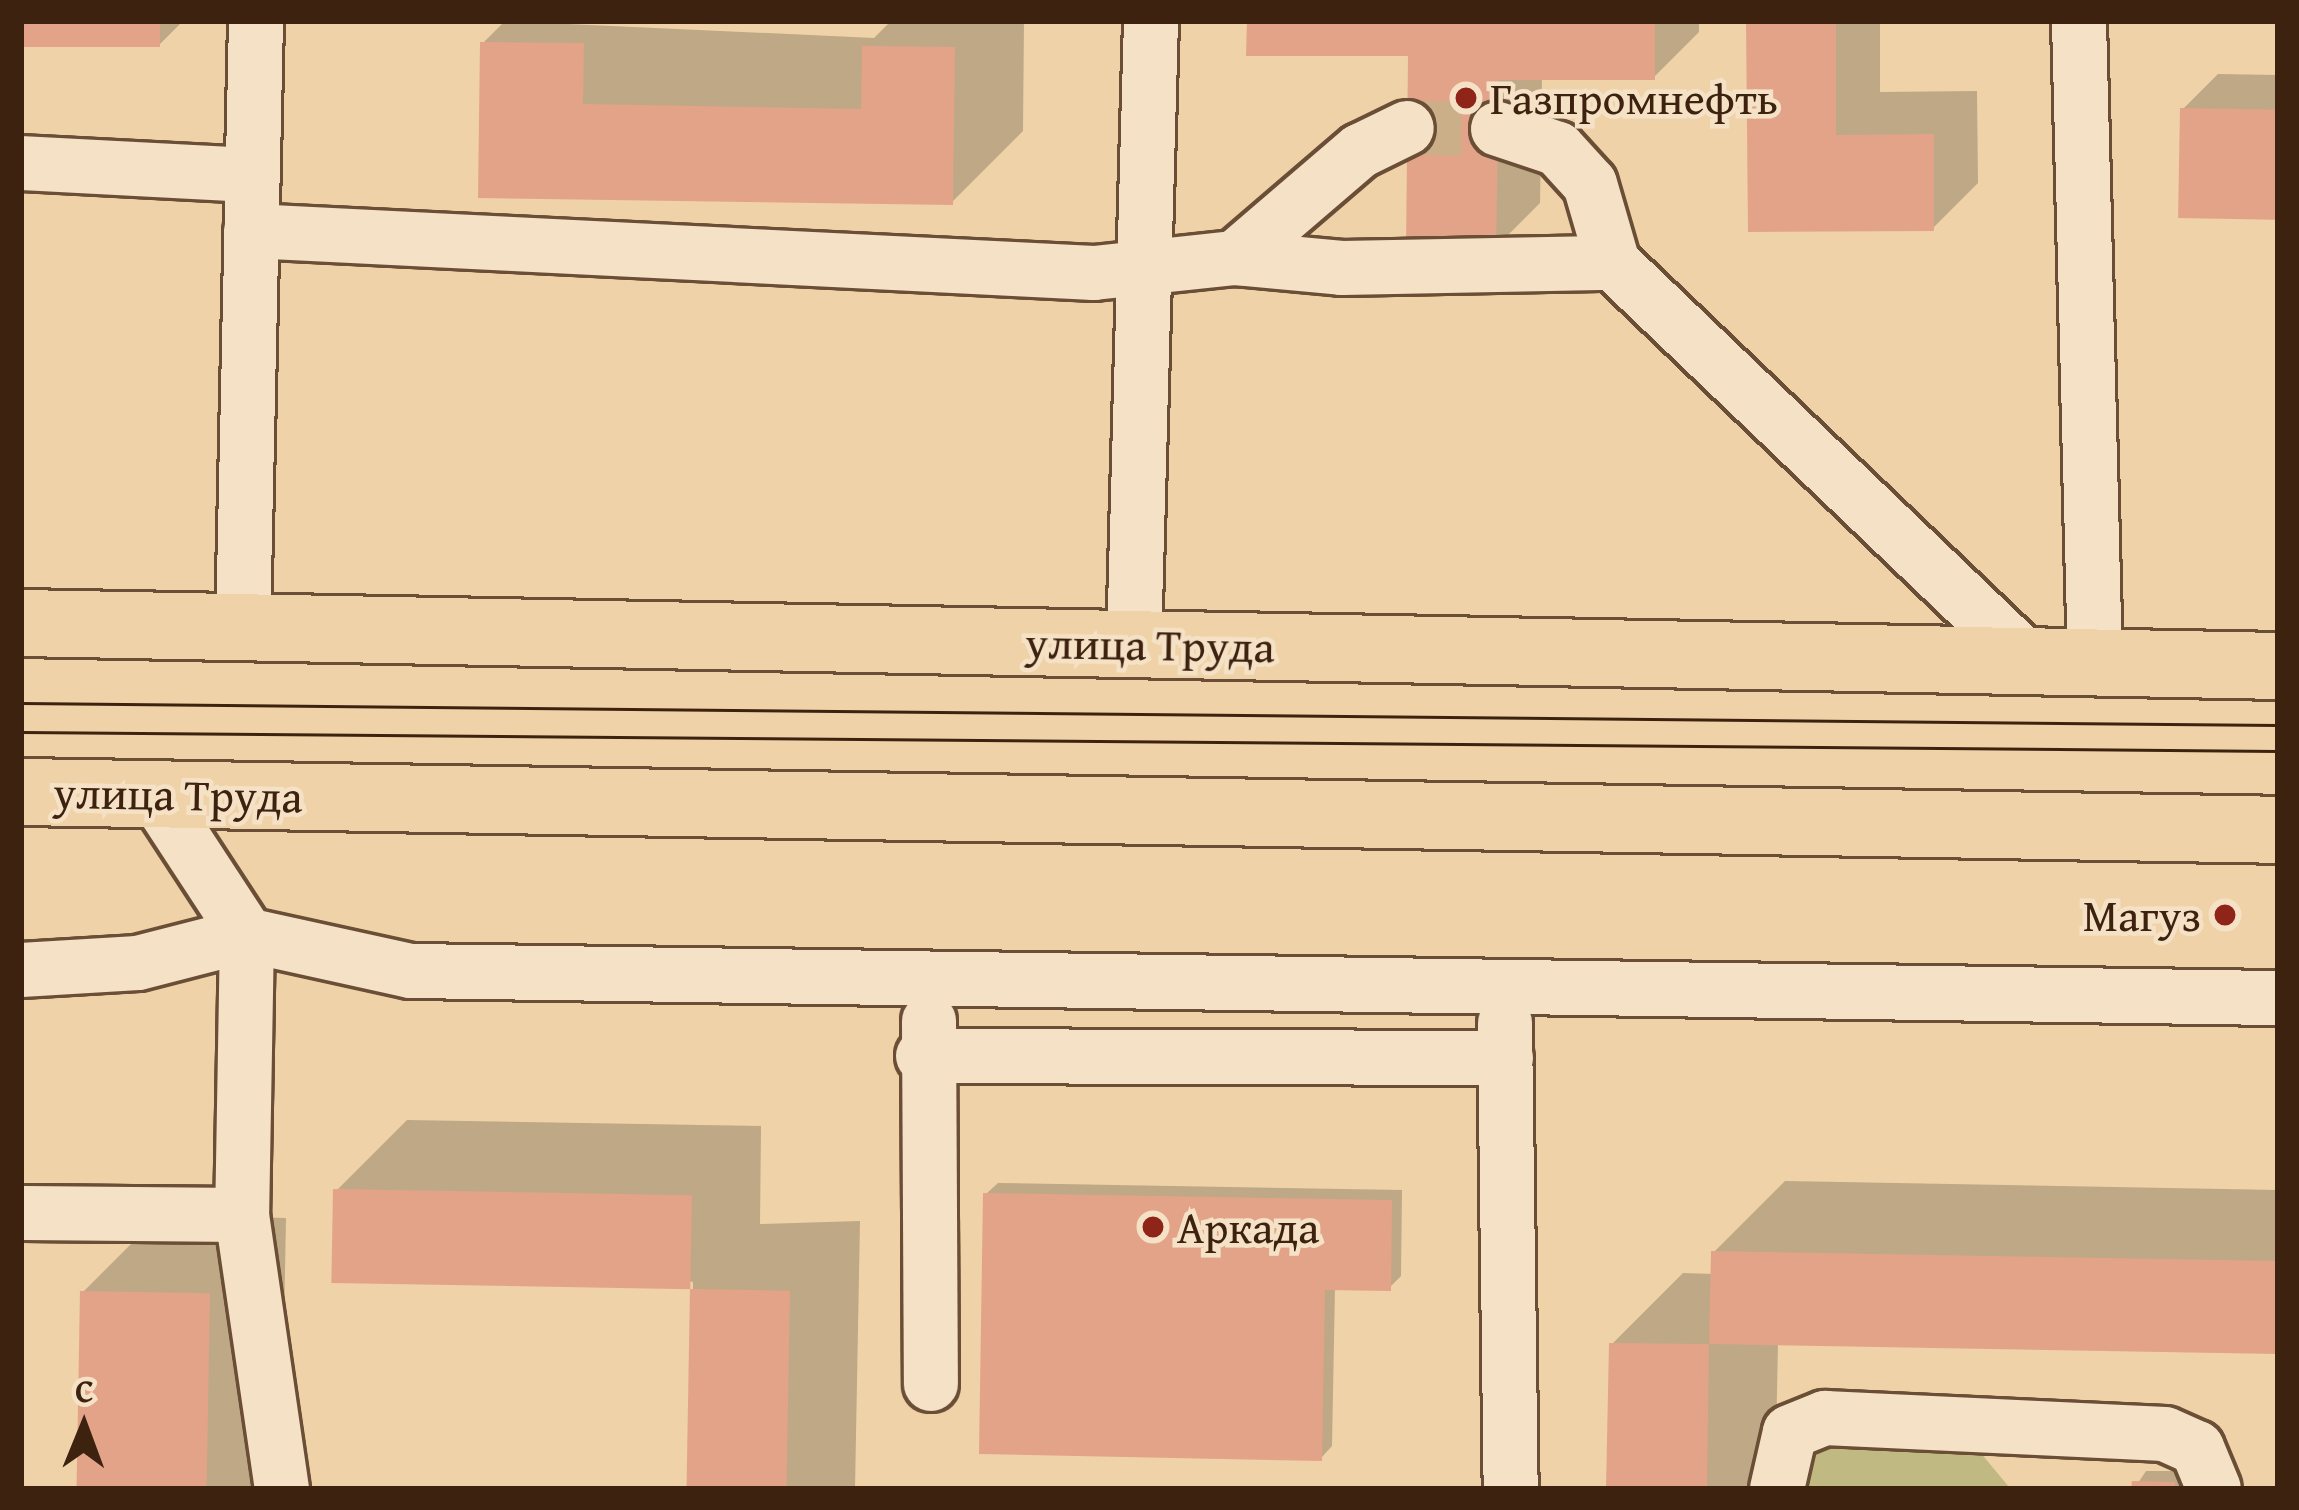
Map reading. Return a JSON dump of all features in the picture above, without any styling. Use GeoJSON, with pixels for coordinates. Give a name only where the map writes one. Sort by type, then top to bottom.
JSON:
{"type":"FeatureCollection","features":[{"type":"Feature","properties":{"kind":"main road","name":"улица Труда"},"geometry":{"type":"LineString","coordinates":[[21,623],[2278,667]]}},
{"type":"Feature","properties":{"kind":"main road","name":"улица Труда"},"geometry":{"type":"LineString","coordinates":[[21,792],[2278,830]]}},
{"type":"Feature","properties":{"kind":"street"},"geometry":{"type":"LineString","coordinates":[[244,626],[256,21]]}},
{"type":"Feature","properties":{"kind":"street"},"geometry":{"type":"LineString","coordinates":[[1134,644],[1138,271],[1151,21]]}},
{"type":"Feature","properties":{"kind":"street"},"geometry":{"type":"LineString","coordinates":[[2079,21],[2095,663]]}},
{"type":"Feature","properties":{"kind":"street"},"geometry":{"type":"LineString","coordinates":[[1234,258],[1360,152],[1407,128]]}},
{"type":"Feature","properties":{"kind":"street"},"geometry":{"type":"LineString","coordinates":[[1498,128],[1558,149],[1589,184],[1613,263],[2030,662]]}},
{"type":"Feature","properties":{"kind":"street"},"geometry":{"type":"LineString","coordinates":[[21,163],[152,193],[252,175]]}},
{"type":"Feature","properties":{"kind":"street"},"geometry":{"type":"LineString","coordinates":[[251,231],[351,226],[1138,271],[1234,258],[1342,268],[1613,263]]}},
{"type":"Feature","properties":{"kind":"street"},"geometry":{"type":"LineString","coordinates":[[154,793],[247,934],[242,1215],[282,1489]]}},
{"type":"Feature","properties":{"kind":"street"},"geometry":{"type":"LineString","coordinates":[[21,970],[138,963],[247,934],[411,971],[2278,998]]}},
{"type":"Feature","properties":{"kind":"street"},"geometry":{"type":"LineString","coordinates":[[931,1384],[923,1056],[936,980]]}},
{"type":"Feature","properties":{"kind":"street"},"geometry":{"type":"LineString","coordinates":[[1505,986],[1511,1489]]}},
{"type":"Feature","properties":{"kind":"street"},"geometry":{"type":"LineString","coordinates":[[923,1056],[1506,1058]]}},
{"type":"Feature","properties":{"kind":"street"},"geometry":{"type":"LineString","coordinates":[[21,1213],[242,1215]]}},
{"type":"Feature","properties":{"kind":"street"},"geometry":{"type":"LineString","coordinates":[[1777,1489],[1790,1432],[1825,1418],[2165,1435],[2198,1448],[2214,1489]]}},
{"type":"Feature","properties":{"kind":"shaded area"},"geometry":{"type":"Polygon","coordinates":[[[1820,1437],[1975,1446],[2009,1487],[2093,1489],[1802,1489],[1820,1437]]]}},
{"type":"Feature","properties":{"kind":"building"},"geometry":{"type":"Polygon","coordinates":[[[21,21],[160,21],[160,47],[21,47],[21,21]]]}},
{"type":"Feature","properties":{"kind":"building"},"geometry":{"type":"Polygon","coordinates":[[[1247,21],[1655,21],[1655,80],[1499,80],[1496,251],[1406,251],[1408,56],[1246,56],[1247,21]]]}},
{"type":"Feature","properties":{"kind":"building"},"geometry":{"type":"Polygon","coordinates":[[[1746,21],[1836,21],[1836,135],[1934,134],[1934,231],[1748,232],[1746,21]]]}},
{"type":"Feature","properties":{"kind":"building"},"geometry":{"type":"Polygon","coordinates":[[[480,42],[584,43],[583,104],[861,109],[862,46],[955,47],[953,205],[478,198],[480,42]]]}},
{"type":"Feature","properties":{"kind":"building"},"geometry":{"type":"Polygon","coordinates":[[[2180,108],[2278,110],[2276,220],[2178,218],[2180,108]]]}},
{"type":"Feature","properties":{"kind":"building"},"geometry":{"type":"Polygon","coordinates":[[[333,1189],[692,1195],[690,1289],[331,1283],[333,1189]]]}},
{"type":"Feature","properties":{"kind":"building"},"geometry":{"type":"Polygon","coordinates":[[[983,1193],[1392,1200],[1391,1291],[1325,1290],[1322,1461],[979,1454],[983,1193]]]}},
{"type":"Feature","properties":{"kind":"building"},"geometry":{"type":"Polygon","coordinates":[[[1711,1251],[2278,1261],[2278,1354],[1709,1344],[1711,1251]]]}},
{"type":"Feature","properties":{"kind":"building"},"geometry":{"type":"Polygon","coordinates":[[[690,1289],[790,1291],[787,1489],[687,1489],[690,1289]]]}},
{"type":"Feature","properties":{"kind":"building"},"geometry":{"type":"Polygon","coordinates":[[[80,1291],[210,1293],[207,1489],[77,1489],[80,1291]]]}},
{"type":"Feature","properties":{"kind":"building"},"geometry":{"type":"Polygon","coordinates":[[[1609,1343],[1709,1344],[1707,1489],[1606,1489],[1609,1343]]]}},
{"type":"Feature","properties":{"kind":"building"},"geometry":{"type":"Polygon","coordinates":[[[2132,1481],[2175,1482],[2175,1489],[2131,1489],[2132,1481]]]}},
{"type":"Feature","properties":{"kind":"tunnel"},"geometry":{"type":"LineString","coordinates":[[1407,128],[1498,129]]}},
{"type":"Feature","properties":{"kind":"tram line"},"geometry":{"type":"LineString","coordinates":[[21,703],[2278,725]]}},
{"type":"Feature","properties":{"kind":"tram line"},"geometry":{"type":"LineString","coordinates":[[21,732],[2278,751]]}},
{"type":"Feature","properties":{"kind":"place","name":"Газпромнефть"},"geometry":{"type":"Point","coordinates":[1466,98]}},
{"type":"Feature","properties":{"kind":"place","name":"Магуз"},"geometry":{"type":"Point","coordinates":[2225,915]}},
{"type":"Feature","properties":{"kind":"place","name":"Аркада"},"geometry":{"type":"Point","coordinates":[1153,1227]}}]}
